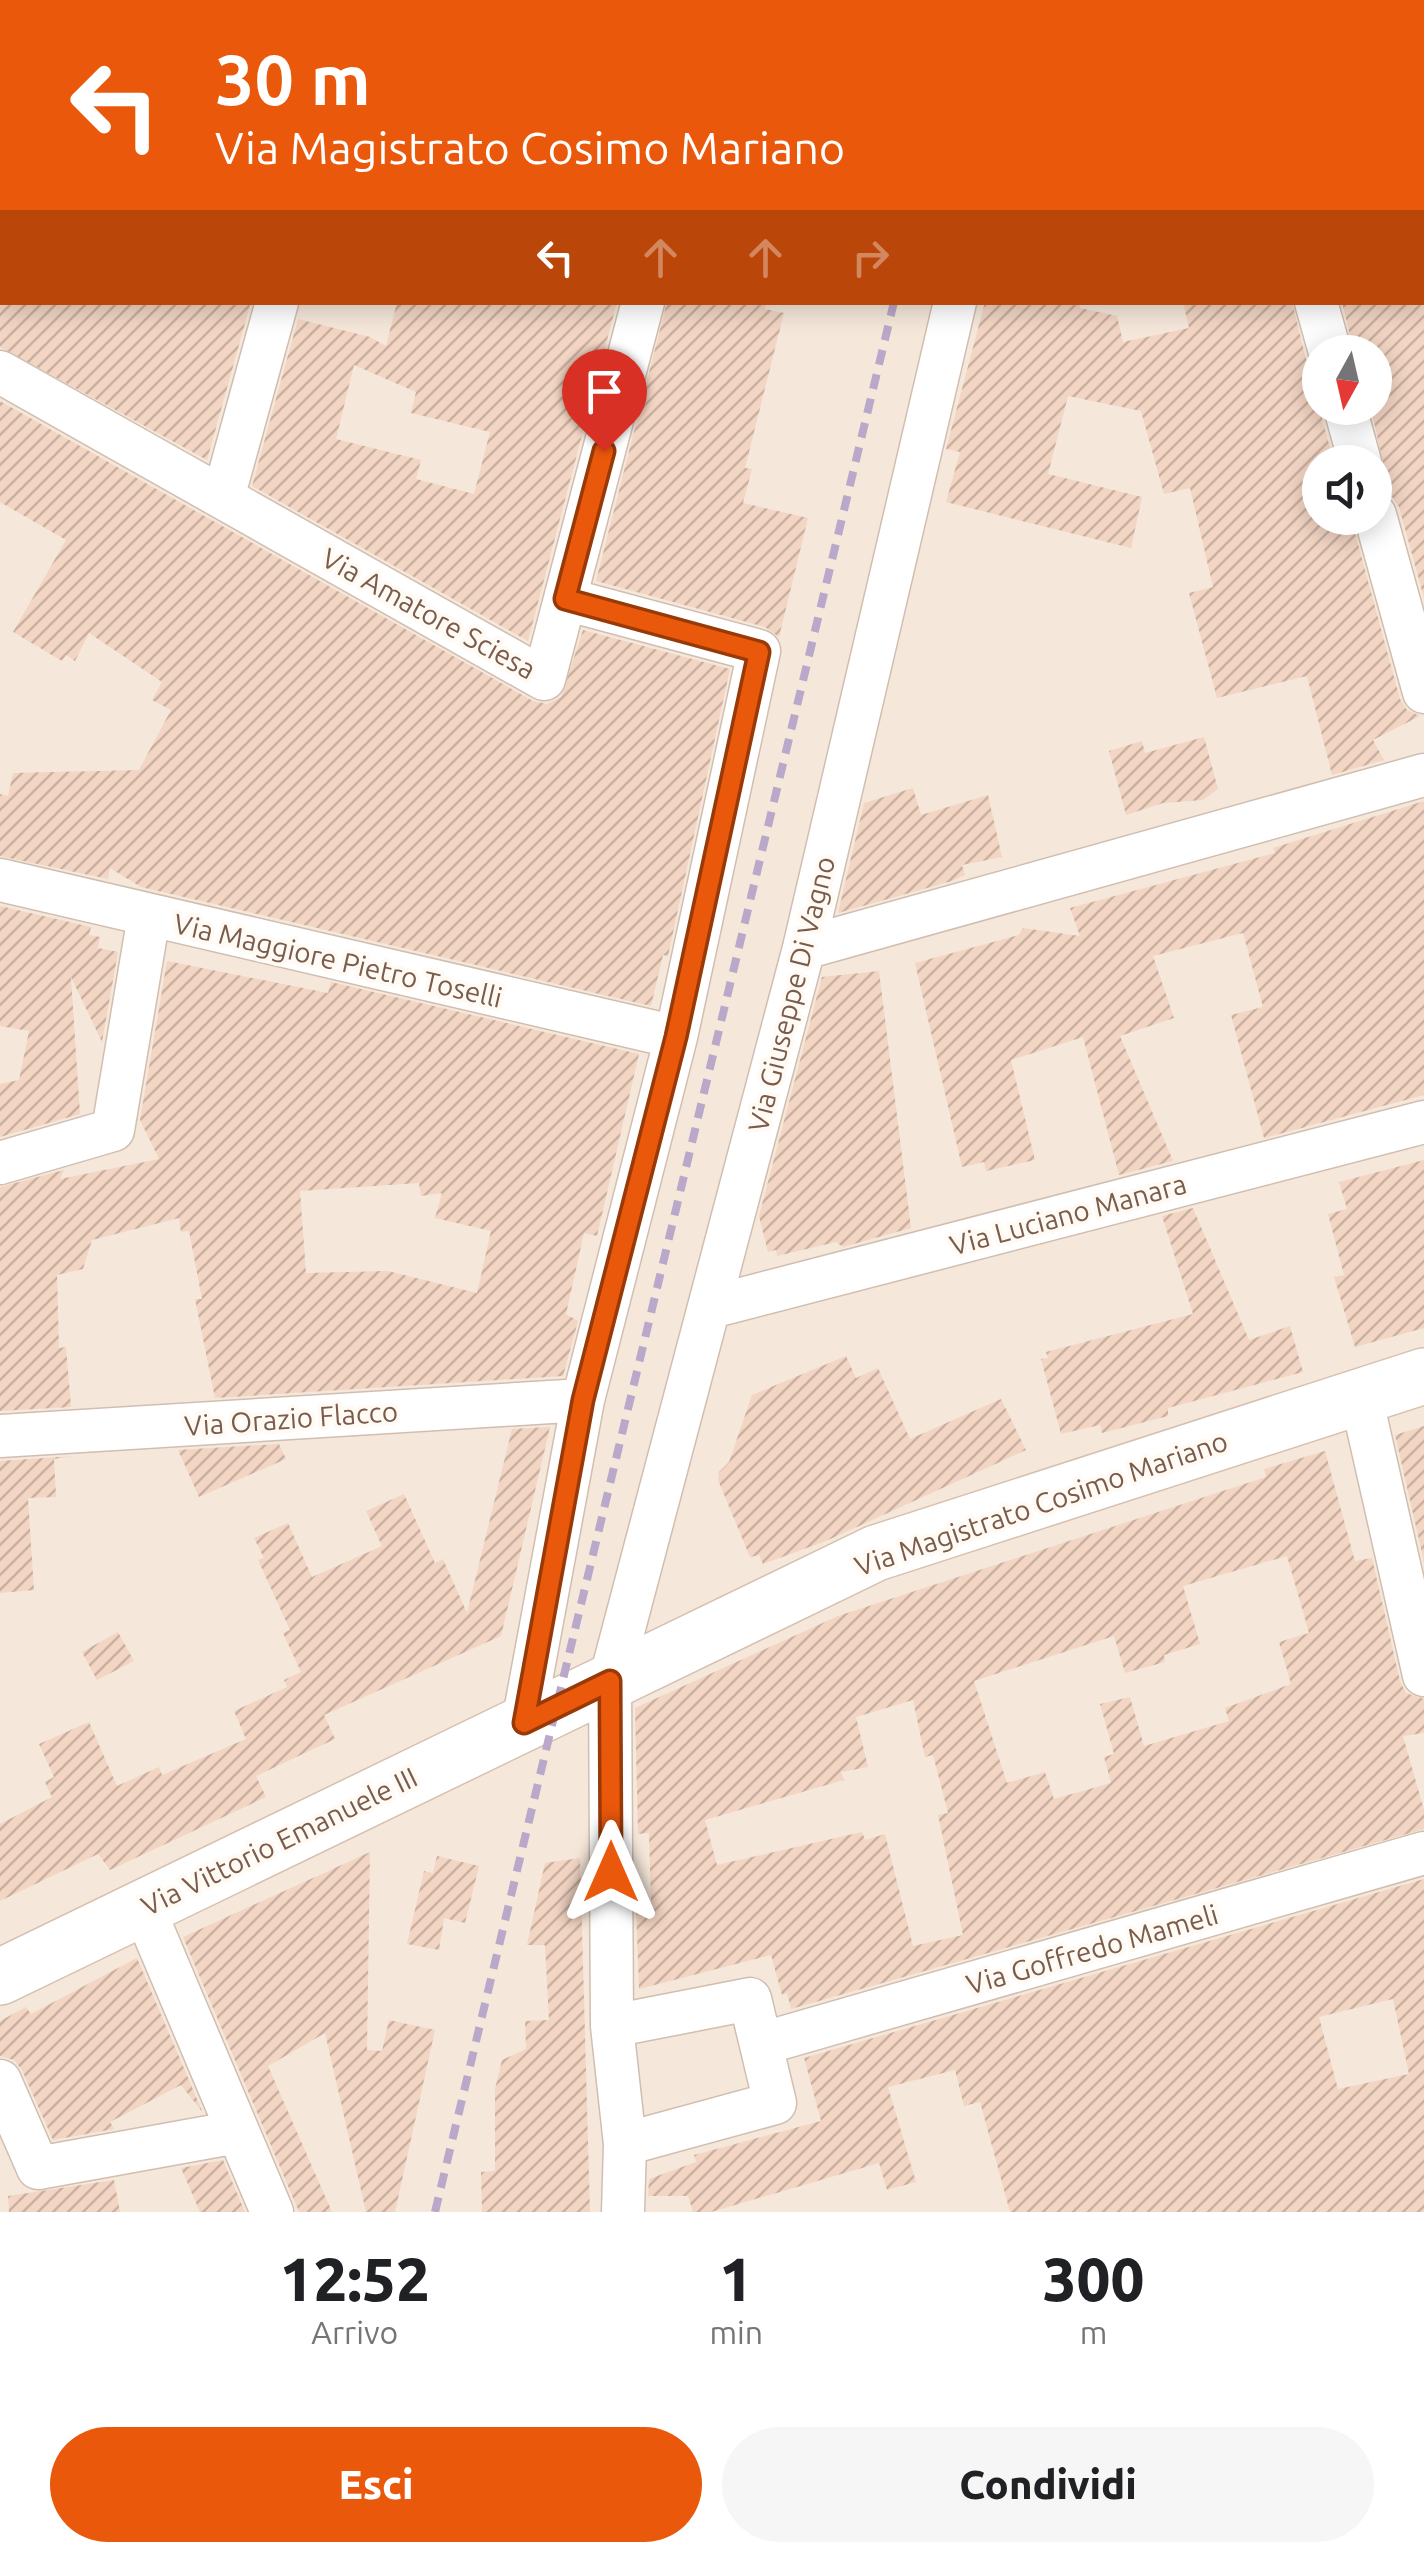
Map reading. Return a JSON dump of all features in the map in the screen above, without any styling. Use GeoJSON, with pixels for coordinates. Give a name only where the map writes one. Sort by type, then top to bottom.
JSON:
{"type":"FeatureCollection","features":[{"type":"Feature","properties":{"kind":"street"},"geometry":{"type":"LineString","coordinates":[[223,498],[276,305]]}},
{"type":"Feature","properties":{"kind":"street"},"geometry":{"type":"LineString","coordinates":[[541,1714],[583,1400],[676,1037],[759,652],[565,599],[642,305]]}},
{"type":"Feature","properties":{"kind":"street","name":"Via Giuseppe Di Vagno"},"geometry":{"type":"LineString","coordinates":[[624,2212],[625,2144],[612,2026],[610,1681],[804,948],[954,305]]}},
{"type":"Feature","properties":{"kind":"street"},"geometry":{"type":"LineString","coordinates":[[1317,305],[1325,335]]}},
{"type":"Feature","properties":{"kind":"street","name":"Via Amatore Sciesa"},"geometry":{"type":"LineString","coordinates":[[0,372],[544,679],[565,599]]}},
{"type":"Feature","properties":{"kind":"street"},"geometry":{"type":"LineString","coordinates":[[1381,535],[1424,692]]}},
{"type":"Feature","properties":{"kind":"street"},"geometry":{"type":"LineString","coordinates":[[804,948],[1424,776]]}},
{"type":"Feature","properties":{"kind":"street","name":"Via Maggiore Pietro Toselli"},"geometry":{"type":"LineString","coordinates":[[0,880],[676,1037]]}},
{"type":"Feature","properties":{"kind":"street"},"geometry":{"type":"LineString","coordinates":[[0,1163],[113,1130],[149,916]]}},
{"type":"Feature","properties":{"kind":"street","name":"Via Luciano Manara"},"geometry":{"type":"LineString","coordinates":[[712,1306],[1424,1122]]}},
{"type":"Feature","properties":{"kind":"street","name":"Via Magistrato Cosimo Mariano"},"geometry":{"type":"LineString","coordinates":[[541,1714],[876,1553],[1424,1376]]}},
{"type":"Feature","properties":{"kind":"street"},"geometry":{"type":"LineString","coordinates":[[1361,1396],[1424,1675]]}},
{"type":"Feature","properties":{"kind":"street","name":"Via Orazio Flacco"},"geometry":{"type":"LineString","coordinates":[[0,1436],[583,1400]]}},
{"type":"Feature","properties":{"kind":"street","name":"Via Vittorio Emanuele III"},"geometry":{"type":"LineString","coordinates":[[0,1977],[541,1714]]}},
{"type":"Feature","properties":{"kind":"street","name":"Via Goffredo Mameli"},"geometry":{"type":"LineString","coordinates":[[761,2044],[1424,1853]]}},
{"type":"Feature","properties":{"kind":"street"},"geometry":{"type":"LineString","coordinates":[[142,1908],[272,2212]]}},
{"type":"Feature","properties":{"kind":"street"},"geometry":{"type":"LineString","coordinates":[[612,2026],[750,1999],[775,2103],[625,2144]]}},
{"type":"Feature","properties":{"kind":"street"},"geometry":{"type":"LineString","coordinates":[[0,2082],[38,2168],[238,2132]]}},
{"type":"Feature","properties":{"kind":"shaded area"},"geometry":{"type":"Polygon","coordinates":[[[0,305],[1424,305],[1424,2212],[0,2212],[0,305]]]}},
{"type":"Feature","properties":{"kind":"building"},"geometry":{"type":"Polygon","coordinates":[[[0,305],[250,305],[207,460],[0,347],[0,305]]]}},
{"type":"Feature","properties":{"kind":"building"},"geometry":{"type":"Polygon","coordinates":[[[396,305],[616,305],[528,641],[252,486],[298,319],[370,337],[386,346],[396,305]],[[354,365],[336,439],[421,460],[416,479],[474,494],[490,432],[411,413],[416,392],[354,365]]]}},
{"type":"Feature","properties":{"kind":"building"},"geometry":{"type":"Polygon","coordinates":[[[666,305],[766,305],[765,309],[784,313],[745,468],[752,469],[743,503],[808,518],[779,637],[765,627],[596,581],[666,305]]]}},
{"type":"Feature","properties":{"kind":"building"},"geometry":{"type":"Polygon","coordinates":[[[984,305],[1080,305],[1117,316],[1123,342],[1189,328],[1184,305],[1293,305],[1302,343],[1302,425],[1324,425],[1329,445],[1302,445],[1302,535],[1356,535],[1400,699],[1407,710],[1420,716],[1373,740],[1384,760],[1332,775],[1307,676],[1217,698],[1189,593],[1213,587],[1190,488],[1164,494],[1141,411],[1068,396],[1048,474],[1142,497],[1131,548],[946,502],[960,452],[946,449],[984,305]]]}},
{"type":"Feature","properties":{"kind":"building"},"geometry":{"type":"Polygon","coordinates":[[[1343,305],[1424,305],[1424,598],[1399,507],[1392,497],[1392,445],[1379,445],[1375,425],[1392,425],[1392,335],[1350,335],[1343,305]]]}},
{"type":"Feature","properties":{"kind":"building"},"geometry":{"type":"Polygon","coordinates":[[[0,401],[533,701],[547,704],[561,697],[583,630],[730,669],[668,956],[663,955],[651,1006],[141,887],[110,868],[108,879],[0,856],[0,794],[8,796],[13,773],[139,770],[171,710],[152,700],[162,682],[89,633],[75,661],[66,655],[62,661],[13,632],[66,540],[0,502],[0,401]]]}},
{"type":"Feature","properties":{"kind":"building"},"geometry":{"type":"Polygon","coordinates":[[[1204,737],[1218,789],[1203,800],[1163,803],[1126,815],[1109,751],[1142,741],[1145,753],[1204,737]]]}},
{"type":"Feature","properties":{"kind":"building"},"geometry":{"type":"Polygon","coordinates":[[[913,788],[921,815],[988,795],[1002,857],[962,865],[965,875],[952,881],[838,913],[864,803],[913,788]]]}},
{"type":"Feature","properties":{"kind":"building"},"geometry":{"type":"Polygon","coordinates":[[[1424,801],[1424,1095],[1264,1138],[1231,1015],[1263,1007],[1243,933],[1153,956],[1174,1018],[1120,1036],[1173,1161],[1119,1175],[1083,1037],[1011,1060],[1035,1160],[986,1171],[984,1162],[962,1167],[915,963],[1019,935],[1023,928],[1080,936],[1070,908],[1275,853],[1273,848],[1424,801]]]}},
{"type":"Feature","properties":{"kind":"building"},"geometry":{"type":"Polygon","coordinates":[[[0,906],[91,927],[89,935],[100,937],[98,948],[118,952],[102,1042],[71,977],[80,1114],[0,1137],[0,1084],[19,1080],[29,1031],[0,1026],[0,906]]]}},
{"type":"Feature","properties":{"kind":"building"},"geometry":{"type":"Polygon","coordinates":[[[167,961],[328,993],[331,982],[639,1054],[597,1236],[584,1233],[566,1314],[578,1321],[563,1376],[215,1398],[195,1299],[202,1299],[189,1231],[181,1232],[179,1218],[92,1240],[83,1269],[57,1275],[59,1348],[66,1347],[71,1407],[0,1411],[0,1187],[64,1170],[60,1179],[159,1159],[140,1120],[167,961]],[[419,1183],[300,1191],[306,1273],[388,1271],[477,1293],[491,1231],[435,1218],[442,1193],[421,1196],[419,1183]]]}},
{"type":"Feature","properties":{"kind":"building"},"geometry":{"type":"Polygon","coordinates":[[[879,971],[911,1228],[843,1247],[836,1242],[777,1256],[776,1250],[768,1252],[759,1216],[822,977],[879,971]]]}},
{"type":"Feature","properties":{"kind":"building"},"geometry":{"type":"Polygon","coordinates":[[[1424,1160],[1424,1328],[1355,1347],[1334,1277],[1344,1275],[1328,1214],[1347,1209],[1339,1182],[1424,1160]]]}},
{"type":"Feature","properties":{"kind":"building"},"geometry":{"type":"Polygon","coordinates":[[[1193,1208],[1249,1340],[1290,1326],[1303,1372],[1168,1408],[1168,1416],[1102,1433],[1100,1425],[1061,1434],[1041,1359],[1048,1358],[1046,1352],[1193,1314],[1162,1216],[1193,1208]]]}},
{"type":"Feature","properties":{"kind":"building"},"geometry":{"type":"Polygon","coordinates":[[[846,1356],[856,1378],[878,1368],[910,1439],[1001,1399],[1026,1450],[826,1541],[763,1564],[759,1555],[750,1557],[718,1480],[719,1472],[729,1462],[752,1395],[846,1356]]]}},
{"type":"Feature","properties":{"kind":"building"},"geometry":{"type":"Polygon","coordinates":[[[1424,1426],[1424,1562],[1395,1435],[1424,1426]]]}},
{"type":"Feature","properties":{"kind":"building"},"geometry":{"type":"Polygon","coordinates":[[[550,1427],[501,1636],[324,1715],[335,1739],[256,1776],[266,1797],[110,1870],[98,1854],[0,1901],[0,1824],[52,1797],[45,1782],[54,1777],[39,1744],[89,1722],[117,1786],[159,1767],[162,1775],[246,1739],[234,1711],[287,1687],[284,1680],[301,1672],[283,1633],[290,1630],[258,1560],[264,1558],[254,1538],[288,1523],[312,1577],[382,1546],[366,1511],[404,1494],[435,1563],[443,1559],[467,1613],[512,1429],[550,1427]]]}},
{"type":"Feature","properties":{"kind":"building"},"geometry":{"type":"Polygon","coordinates":[[[279,1444],[286,1459],[199,1497],[178,1450],[279,1444]]]}},
{"type":"Feature","properties":{"kind":"building"},"geometry":{"type":"Polygon","coordinates":[[[1325,1451],[1355,1561],[1372,1558],[1400,1681],[1406,1693],[1424,1699],[1424,1733],[1403,1736],[1424,1810],[1424,1829],[791,2009],[787,1993],[782,1995],[771,1955],[639,1989],[636,1909],[640,1904],[651,1903],[649,1833],[638,1834],[635,1708],[838,1616],[1266,1477],[1264,1469],[1325,1451]],[[1287,1556],[1183,1586],[1200,1644],[1164,1655],[1165,1662],[1125,1673],[1114,1636],[974,1681],[1007,1783],[1045,1772],[1054,1799],[1111,1783],[1104,1757],[1114,1754],[1100,1704],[1130,1697],[1144,1746],[1229,1721],[1225,1708],[1291,1684],[1279,1642],[1309,1633],[1287,1556]],[[913,1700],[856,1717],[868,1767],[841,1772],[844,1780],[705,1820],[717,1865],[862,1832],[865,1840],[885,1834],[913,1946],[963,1935],[938,1815],[948,1813],[933,1755],[925,1757],[913,1700]]]}},
{"type":"Feature","properties":{"kind":"building"},"geometry":{"type":"Polygon","coordinates":[[[74,1456],[54,1459],[56,1497],[28,1498],[34,1590],[0,1593],[0,1461],[74,1456]]]}},
{"type":"Feature","properties":{"kind":"building"},"geometry":{"type":"Polygon","coordinates":[[[118,1632],[134,1661],[97,1680],[82,1652],[118,1632]]]}},
{"type":"Feature","properties":{"kind":"building"},"geometry":{"type":"Polygon","coordinates":[[[370,1852],[367,2050],[382,2051],[389,2020],[435,2030],[395,2212],[366,2212],[325,2033],[268,2066],[332,2212],[299,2212],[183,1937],[370,1852]]]}},
{"type":"Feature","properties":{"kind":"building"},"geometry":{"type":"Polygon","coordinates":[[[437,1856],[479,1866],[465,1923],[444,1918],[439,1950],[407,1944],[424,1871],[433,1873],[437,1856]]]}},
{"type":"Feature","properties":{"kind":"building"},"geometry":{"type":"Polygon","coordinates":[[[580,1858],[590,2212],[482,2212],[481,2172],[495,2171],[495,2089],[502,2060],[526,2049],[525,2021],[549,2020],[545,1945],[527,1945],[545,1863],[580,1858]]]}},
{"type":"Feature","properties":{"kind":"building"},"geometry":{"type":"Polygon","coordinates":[[[1424,1879],[1424,2212],[1010,2212],[980,2102],[964,2106],[955,2070],[888,2087],[916,2182],[887,2190],[879,2163],[711,2212],[693,2212],[688,2196],[648,2196],[649,2179],[696,2162],[694,2155],[821,2121],[804,2058],[1424,1879]],[[1393,1999],[1319,2017],[1338,2089],[1409,2074],[1393,1999]]]}},
{"type":"Feature","properties":{"kind":"building"},"geometry":{"type":"Polygon","coordinates":[[[137,1958],[203,2113],[181,2085],[110,2122],[114,2129],[53,2140],[22,2070],[14,2060],[0,2056],[0,2021],[26,2007],[31,2014],[137,1958]]]}},
{"type":"Feature","properties":{"kind":"building"},"geometry":{"type":"Polygon","coordinates":[[[223,2160],[245,2212],[200,2212],[181,2168],[223,2160]]]}},
{"type":"Feature","properties":{"kind":"building"},"geometry":{"type":"Polygon","coordinates":[[[114,2180],[120,2212],[9,2212],[8,2196],[114,2180]]]}},
{"type":"Feature","properties":{"kind":"railway"},"geometry":{"type":"LineString","coordinates":[[435,2212],[893,305]]}},
{"type":"Feature","properties":{"kind":"route"},"geometry":{"type":"LineString","coordinates":[[604,451],[565,599],[759,652],[676,1037],[583,1400],[524,1723],[610,1681],[611,1872]]}}]}
